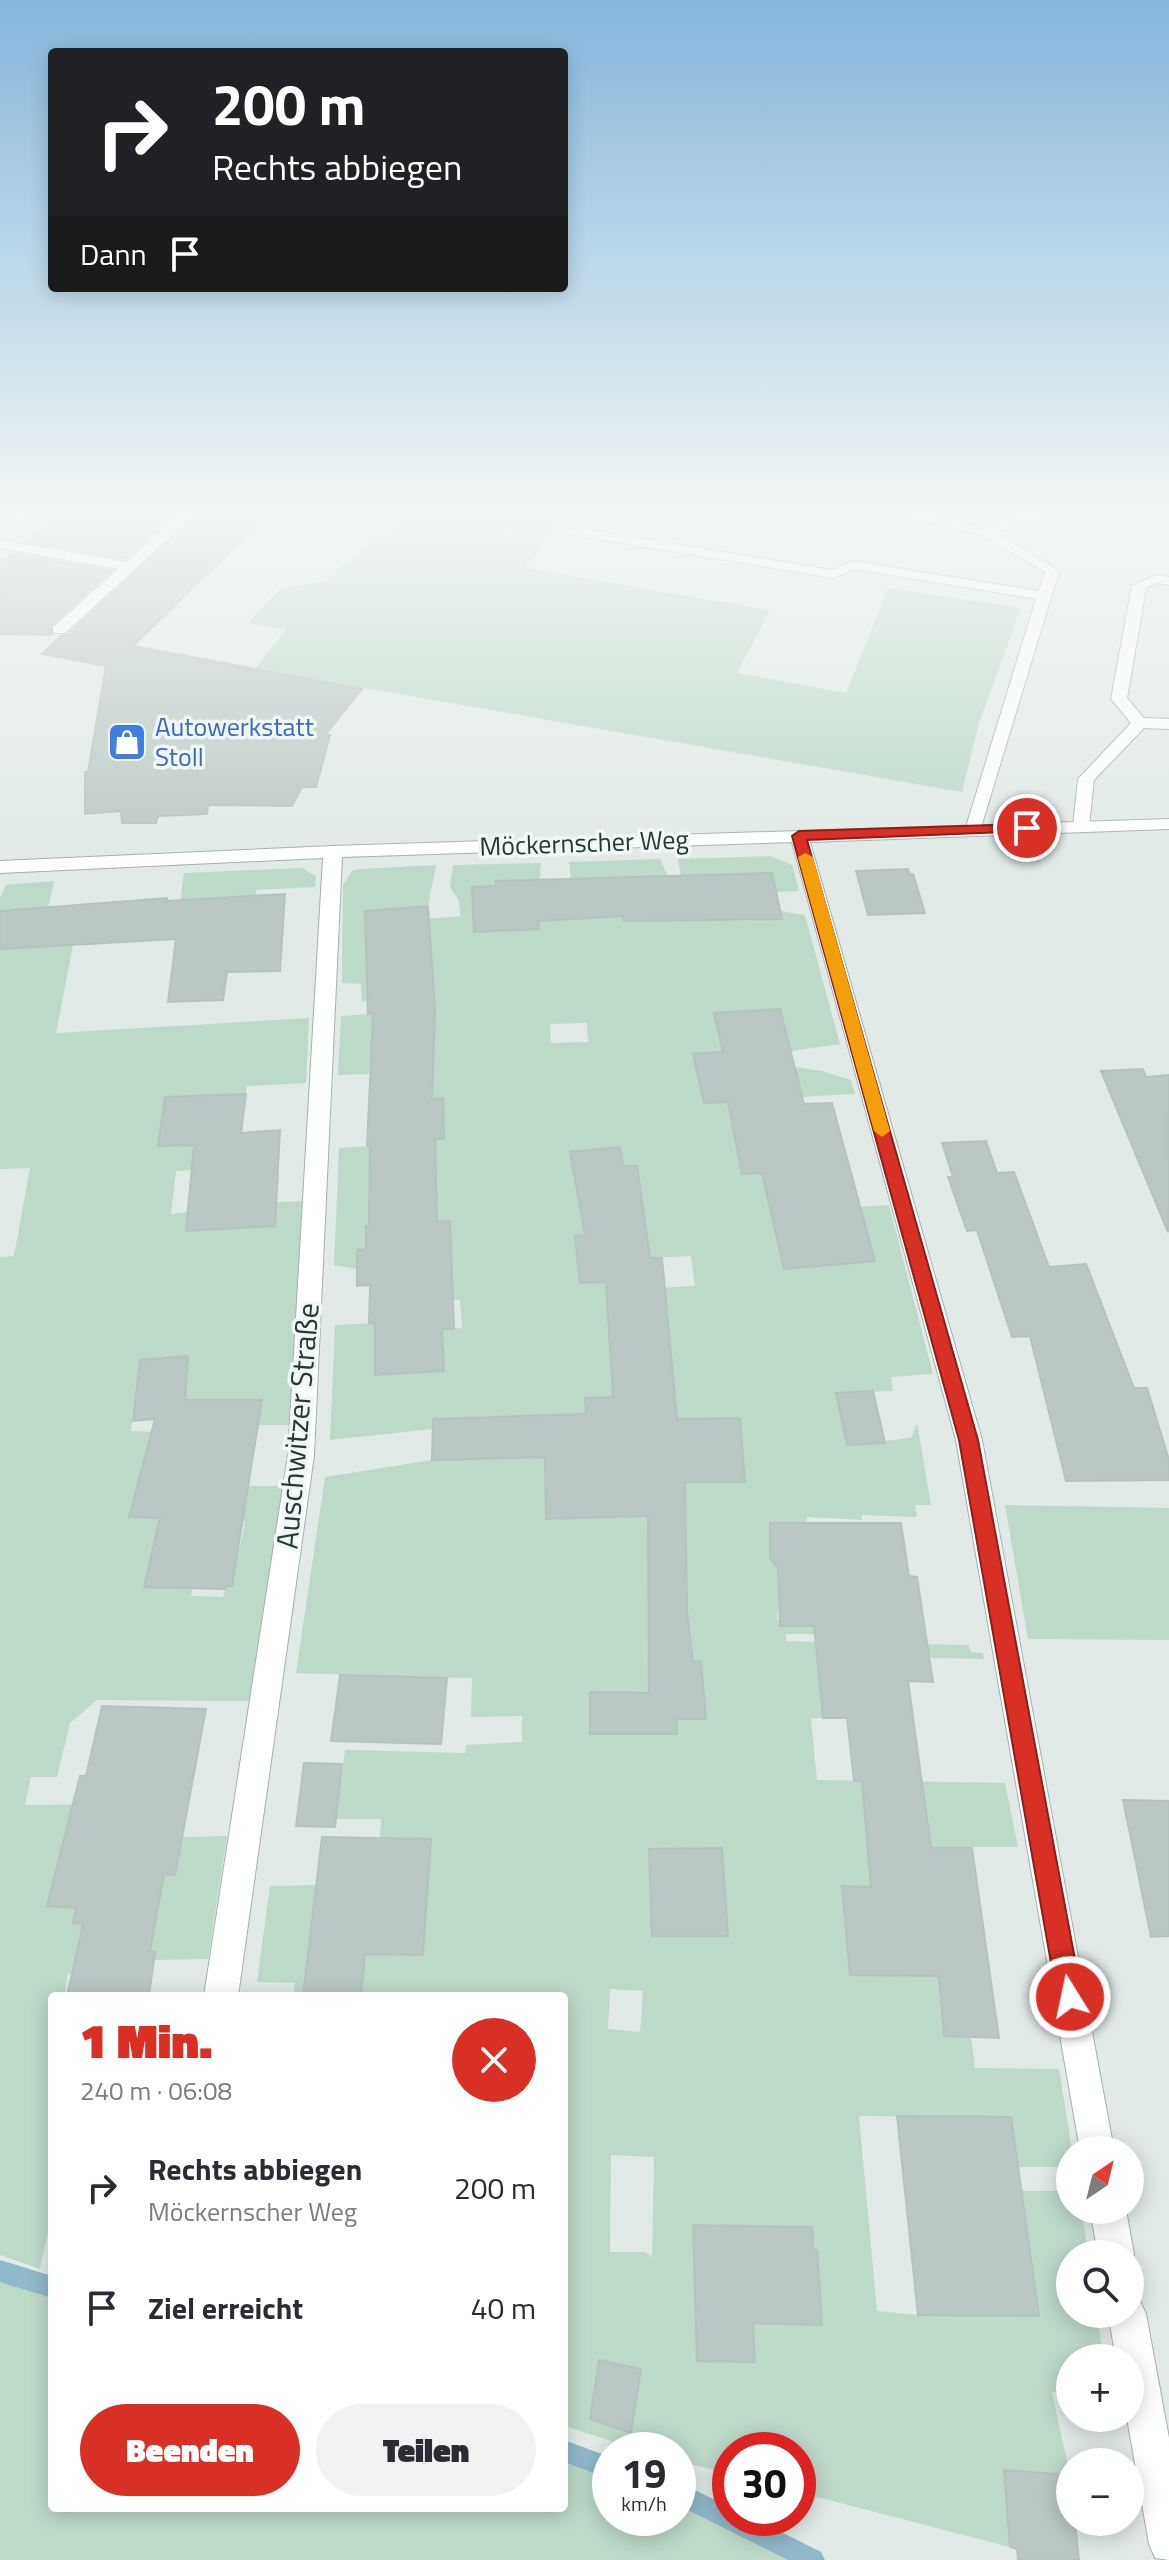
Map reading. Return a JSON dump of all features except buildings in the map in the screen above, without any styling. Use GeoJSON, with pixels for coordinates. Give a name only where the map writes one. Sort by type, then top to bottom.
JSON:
{"type":"FeatureCollection","features":[{"type":"Feature","properties":{"kind":"street"},"geometry":{"type":"LineString","coordinates":[[59,630],[63,626]]}},
{"type":"Feature","properties":{"kind":"street","name":"Möckernscher Weg"},"geometry":{"type":"LineString","coordinates":[[0,867],[333,852],[1169,824]]}},
{"type":"Feature","properties":{"kind":"street"},"geometry":{"type":"LineString","coordinates":[[799,836],[969,1440],[1094,2136]]}},
{"type":"Feature","properties":{"kind":"street","name":"Auschwitzer Straße"},"geometry":{"type":"LineString","coordinates":[[222,1992],[301,1455],[333,852]]}},
{"type":"Feature","properties":{"kind":"street"},"geometry":{"type":"LineString","coordinates":[[1130,2328],[1169,2544]]}},
{"type":"Feature","properties":{"kind":"lane"},"geometry":{"type":"LineString","coordinates":[[973,830],[1036,626]]}},
{"type":"Feature","properties":{"kind":"lane"},"geometry":{"type":"LineString","coordinates":[[1132,626],[1119,699],[1140,723],[1169,724]]}},
{"type":"Feature","properties":{"kind":"lane"},"geometry":{"type":"LineString","coordinates":[[1081,826],[1086,779],[1140,723]]}},
{"type":"Feature","properties":{"kind":"green space"},"geometry":{"type":"Polygon","coordinates":[[[267,626],[761,626],[737,673],[846,693],[873,626],[1014,626],[979,723],[962,792],[255,669],[286,630],[267,626]]]}},
{"type":"Feature","properties":{"kind":"green space"},"geometry":{"type":"Polygon","coordinates":[[[771,856],[792,865],[799,891],[776,892],[772,873],[698,876],[736,910],[738,921],[782,919],[781,911],[805,915],[840,1044],[791,1051],[780,1009],[715,1013],[723,1052],[694,1054],[704,1103],[741,1101],[796,1073],[795,1067],[851,1080],[855,1094],[799,1097],[730,1108],[742,1174],[783,1172],[769,1203],[785,1269],[874,1261],[859,1207],[889,1205],[933,1374],[891,1377],[893,1391],[837,1393],[848,1445],[911,1438],[917,1423],[931,1505],[915,1505],[917,1517],[862,1515],[862,1520],[807,1517],[807,1523],[770,1538],[772,1560],[786,1573],[779,1594],[777,1619],[784,1626],[823,1626],[823,1634],[786,1634],[786,1641],[968,1645],[971,1652],[983,1653],[984,1659],[890,1657],[820,1683],[823,1718],[811,1719],[817,1780],[1005,1783],[1018,1847],[868,1847],[871,1887],[843,1889],[850,1974],[990,1977],[995,2005],[942,2005],[944,2036],[971,2038],[975,2068],[1059,2069],[1070,2136],[1056,2136],[1056,2167],[1018,2167],[1010,2117],[859,2116],[877,2311],[918,2315],[1039,2316],[1022,2191],[1056,2191],[1056,2224],[1084,2224],[1086,2240],[1056,2240],[1056,2328],[1099,2328],[1101,2344],[1056,2344],[1056,2392],[1052,2392],[1056,2432],[1061,2432],[1064,2448],[1056,2448],[1056,2474],[1004,2470],[1010,2547],[816,2497],[816,2432],[712,2432],[712,2470],[696,2466],[696,2432],[592,2432],[592,2435],[568,2427],[568,1992],[294,1992],[295,1983],[257,1982],[270,1886],[316,1885],[308,1953],[423,1954],[431,1839],[380,1838],[381,1819],[336,1819],[345,1750],[465,1753],[466,1745],[522,1742],[522,1716],[471,1717],[472,1678],[296,1673],[325,1477],[432,1460],[545,1457],[546,1519],[622,1517],[585,1399],[586,1414],[434,1419],[433,1429],[330,1440],[335,1325],[375,1323],[375,1375],[443,1371],[442,1329],[462,1328],[460,1300],[448,1300],[449,1221],[366,1226],[366,1249],[357,1269],[334,1265],[339,1148],[370,1146],[370,1181],[435,1139],[444,1139],[443,1098],[418,1099],[433,1076],[434,1032],[372,1034],[369,1074],[338,1075],[341,1016],[408,1012],[408,998],[362,1001],[361,984],[342,983],[343,885],[352,871],[361,869],[436,865],[428,906],[365,911],[367,968],[432,964],[429,919],[460,916],[459,901],[450,887],[453,865],[541,863],[539,884],[496,881],[496,886],[473,887],[494,931],[538,929],[538,921],[574,919],[569,862],[660,859],[668,877],[623,911],[624,921],[688,919],[678,859],[771,856]],[[587,1023],[550,1024],[551,1043],[588,1042],[587,1023]],[[604,1149],[570,1152],[579,1200],[641,1194],[636,1166],[608,1167],[604,1149]],[[613,1234],[576,1236],[580,1283],[619,1281],[622,1290],[695,1286],[691,1256],[648,1258],[613,1234]],[[590,1693],[589,1734],[647,1734],[646,1693],[590,1693]],[[722,1848],[649,1849],[652,1936],[728,1936],[722,1848]],[[610,1989],[608,2029],[640,2032],[643,1991],[610,1989]],[[611,2155],[610,2252],[645,2252],[652,2257],[654,2157],[611,2155]]]}},
{"type":"Feature","properties":{"kind":"green space"},"geometry":{"type":"Polygon","coordinates":[[[302,868],[316,876],[315,887],[256,890],[256,895],[218,898],[217,917],[177,926],[184,873],[302,868]]]}},
{"type":"Feature","properties":{"kind":"green space"},"geometry":{"type":"Polygon","coordinates":[[[54,881],[48,908],[0,911],[0,898],[6,885],[54,881]]]}},
{"type":"Feature","properties":{"kind":"green space"},"geometry":{"type":"Polygon","coordinates":[[[73,945],[56,1033],[309,1018],[306,1083],[247,1086],[246,1094],[165,1097],[158,1146],[237,1143],[235,1168],[176,1171],[171,1214],[188,1212],[186,1231],[275,1226],[276,1202],[302,1201],[290,1425],[258,1425],[262,1400],[185,1400],[188,1356],[140,1360],[131,1431],[157,1432],[130,1517],[160,1518],[144,1587],[193,1588],[191,1596],[223,1597],[226,1586],[232,1585],[245,1521],[227,1520],[233,1486],[285,1486],[249,1701],[97,1700],[70,1723],[57,1777],[31,1777],[25,1805],[128,1804],[124,1828],[67,1826],[47,1906],[76,1908],[73,1923],[116,1926],[158,1907],[164,1874],[175,1874],[183,1837],[227,1836],[208,1959],[154,1960],[155,1952],[104,1950],[98,1977],[68,1974],[65,1992],[48,1992],[48,2232],[40,2269],[0,2255],[0,1257],[14,1256],[30,1168],[0,1169],[0,949],[73,945]]]}},
{"type":"Feature","properties":{"kind":"green space"},"geometry":{"type":"Polygon","coordinates":[[[1005,1505],[1169,1508],[1169,1640],[1028,1639],[1005,1505]]]}},
{"type":"Feature","properties":{"kind":"green space"},"geometry":{"type":"Polygon","coordinates":[[[0,2271],[48,2286],[48,2512],[568,2512],[568,2452],[592,2461],[592,2536],[696,2536],[696,2502],[712,2510],[712,2536],[765,2536],[813,2560],[0,2560],[0,2271]]]}},
{"type":"Feature","properties":{"kind":"waterway"},"geometry":{"type":"LineString","coordinates":[[0,2271],[48,2286]]}},
{"type":"Feature","properties":{"kind":"waterway"},"geometry":{"type":"LineString","coordinates":[[568,2452],[592,2461]]}},
{"type":"Feature","properties":{"kind":"waterway"},"geometry":{"type":"LineString","coordinates":[[696,2502],[813,2560]]}},
{"type":"Feature","properties":{"kind":"slow traffic"},"geometry":{"type":"LineString","coordinates":[[805,857],[882,1131]]}},
{"type":"Feature","properties":{"kind":"place","name":"Autowerkstatt Stoll"},"geometry":{"type":"Point","coordinates":[127,742]}},
{"type":"Feature","properties":{"kind":"route"},"geometry":{"type":"LineString","coordinates":[[1027,828],[799,836],[969,1440],[1070,1997]]}}]}
